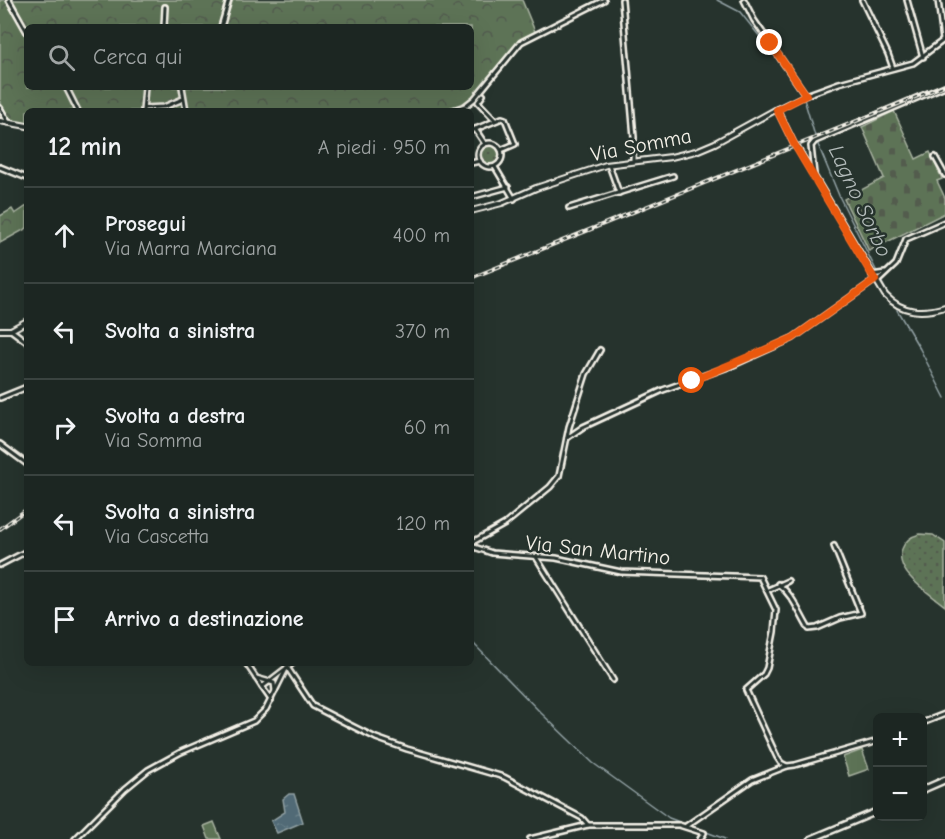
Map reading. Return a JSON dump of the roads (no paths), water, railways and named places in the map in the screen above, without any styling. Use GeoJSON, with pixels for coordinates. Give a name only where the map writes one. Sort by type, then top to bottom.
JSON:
{"type":"FeatureCollection","features":[{"type":"Feature","properties":{"kind":"highway"},"geometry":{"type":"LineString","coordinates":[[927,788],[945,780]]}},
{"type":"Feature","properties":{"kind":"highway"},"geometry":{"type":"LineString","coordinates":[[811,839],[873,813]]}},
{"type":"Feature","properties":{"kind":"main road","name":"Via Somma"},"geometry":{"type":"LineString","coordinates":[[474,210],[514,199],[536,188],[609,165],[633,160],[671,157],[696,151],[715,144],[777,110]]}},
{"type":"Feature","properties":{"kind":"main road"},"geometry":{"type":"LineString","coordinates":[[777,110],[794,144],[890,300],[905,309],[921,312],[945,307]]}},
{"type":"Feature","properties":{"kind":"main road"},"geometry":{"type":"LineString","coordinates":[[0,121],[24,125]]}},
{"type":"Feature","properties":{"kind":"main road"},"geometry":{"type":"LineString","coordinates":[[0,330],[11,330],[24,323]]}},
{"type":"Feature","properties":{"kind":"street"},"geometry":{"type":"LineString","coordinates":[[9,0],[24,27]]}},
{"type":"Feature","properties":{"kind":"street"},"geometry":{"type":"LineString","coordinates":[[222,24],[229,0]]}},
{"type":"Feature","properties":{"kind":"street"},"geometry":{"type":"LineString","coordinates":[[459,108],[474,99],[525,39],[604,0]]}},
{"type":"Feature","properties":{"kind":"street"},"geometry":{"type":"LineString","coordinates":[[622,0],[633,125],[633,160]]}},
{"type":"Feature","properties":{"kind":"street"},"geometry":{"type":"LineString","coordinates":[[744,0],[754,20],[806,95]]}},
{"type":"Feature","properties":{"kind":"street"},"geometry":{"type":"LineString","coordinates":[[862,0],[888,54],[892,68]]}},
{"type":"Feature","properties":{"kind":"street"},"geometry":{"type":"LineString","coordinates":[[906,0],[923,57]]}},
{"type":"Feature","properties":{"kind":"street"},"geometry":{"type":"LineString","coordinates":[[938,0],[944,40]]}},
{"type":"Feature","properties":{"kind":"street"},"geometry":{"type":"LineString","coordinates":[[164,24],[165,8]]}},
{"type":"Feature","properties":{"kind":"street","name":"Via Somma"},"geometry":{"type":"LineString","coordinates":[[777,110],[806,95],[839,83],[913,63],[944,40]]}},
{"type":"Feature","properties":{"kind":"street"},"geometry":{"type":"LineString","coordinates":[[814,176],[811,146],[815,141],[945,86]]}},
{"type":"Feature","properties":{"kind":"street"},"geometry":{"type":"LineString","coordinates":[[68,90],[76,108]]}},
{"type":"Feature","properties":{"kind":"street"},"geometry":{"type":"LineString","coordinates":[[144,108],[145,90]]}},
{"type":"Feature","properties":{"kind":"street"},"geometry":{"type":"LineString","coordinates":[[183,90],[185,108]]}},
{"type":"Feature","properties":{"kind":"street"},"geometry":{"type":"LineString","coordinates":[[483,95],[478,102],[495,120]]}},
{"type":"Feature","properties":{"kind":"street"},"geometry":{"type":"LineString","coordinates":[[157,108],[183,99]]}},
{"type":"Feature","properties":{"kind":"street"},"geometry":{"type":"LineString","coordinates":[[0,108],[8,122]]}},
{"type":"Feature","properties":{"kind":"street"},"geometry":{"type":"LineString","coordinates":[[474,130],[502,118],[507,121],[515,144],[501,150]]}},
{"type":"Feature","properties":{"kind":"street"},"geometry":{"type":"LineString","coordinates":[[474,131],[485,144],[496,145],[501,150],[502,157],[495,166]]}},
{"type":"Feature","properties":{"kind":"street"},"geometry":{"type":"LineString","coordinates":[[485,144],[478,154],[480,161],[485,166],[495,166]]}},
{"type":"Feature","properties":{"kind":"street"},"geometry":{"type":"LineString","coordinates":[[935,157],[945,176]]}},
{"type":"Feature","properties":{"kind":"street"},"geometry":{"type":"LineString","coordinates":[[474,162],[480,161]]}},
{"type":"Feature","properties":{"kind":"street"},"geometry":{"type":"LineString","coordinates":[[609,165],[619,192]]}},
{"type":"Feature","properties":{"kind":"street"},"geometry":{"type":"LineString","coordinates":[[495,166],[514,199]]}},
{"type":"Feature","properties":{"kind":"street"},"geometry":{"type":"LineString","coordinates":[[0,167],[24,177]]}},
{"type":"Feature","properties":{"kind":"street"},"geometry":{"type":"LineString","coordinates":[[569,208],[673,176]]}},
{"type":"Feature","properties":{"kind":"street"},"geometry":{"type":"LineString","coordinates":[[474,196],[508,187]]}},
{"type":"Feature","properties":{"kind":"street"},"geometry":{"type":"LineString","coordinates":[[875,279],[878,280],[898,261],[906,239],[945,222]]}},
{"type":"Feature","properties":{"kind":"street"},"geometry":{"type":"LineString","coordinates":[[567,438],[583,427],[663,390],[731,366],[793,338],[885,273]]}},
{"type":"Feature","properties":{"kind":"street"},"geometry":{"type":"LineString","coordinates":[[11,330],[24,340]]}},
{"type":"Feature","properties":{"kind":"street"},"geometry":{"type":"LineString","coordinates":[[474,542],[505,524],[555,481],[561,470],[569,428],[586,374],[600,350]]}},
{"type":"Feature","properties":{"kind":"street"},"geometry":{"type":"LineString","coordinates":[[0,398],[24,388]]}},
{"type":"Feature","properties":{"kind":"street"},"geometry":{"type":"LineString","coordinates":[[0,444],[24,462]]}},
{"type":"Feature","properties":{"kind":"street","name":"Via San Martino"},"geometry":{"type":"LineString","coordinates":[[474,545],[492,553],[556,558],[621,572],[759,577],[768,590]]}},
{"type":"Feature","properties":{"kind":"street"},"geometry":{"type":"LineString","coordinates":[[778,584],[786,590],[798,607],[808,629],[861,613],[834,546]]}},
{"type":"Feature","properties":{"kind":"street"},"geometry":{"type":"LineString","coordinates":[[0,566],[24,553]]}},
{"type":"Feature","properties":{"kind":"street"},"geometry":{"type":"LineString","coordinates":[[536,557],[613,680]]}},
{"type":"Feature","properties":{"kind":"street"},"geometry":{"type":"LineString","coordinates":[[786,766],[777,757],[746,690],[764,674],[770,655],[776,610],[768,590],[788,581]]}},
{"type":"Feature","properties":{"kind":"street"},"geometry":{"type":"LineString","coordinates":[[248,666],[271,700]]}},
{"type":"Feature","properties":{"kind":"street"},"geometry":{"type":"LineString","coordinates":[[262,687],[288,667]]}},
{"type":"Feature","properties":{"kind":"street"},"geometry":{"type":"LineString","coordinates":[[75,839],[148,770],[181,752],[254,721],[266,710],[288,667]]}},
{"type":"Feature","properties":{"kind":"street"},"geometry":{"type":"LineString","coordinates":[[288,667],[314,706],[348,724],[376,738],[407,749],[504,777],[582,818],[588,825]]}},
{"type":"Feature","properties":{"kind":"street"},"geometry":{"type":"LineString","coordinates":[[256,678],[274,683],[274,693]]}},
{"type":"Feature","properties":{"kind":"street"},"geometry":{"type":"LineString","coordinates":[[927,721],[945,714]]}},
{"type":"Feature","properties":{"kind":"street"},"geometry":{"type":"LineString","coordinates":[[686,826],[740,787],[786,766],[873,742]]}},
{"type":"Feature","properties":{"kind":"street"},"geometry":{"type":"LineString","coordinates":[[530,839],[588,825],[686,826],[704,833],[700,839]]}},
{"type":"Feature","properties":{"kind":"water"},"geometry":{"type":"Polygon","coordinates":[[[289,794],[294,794],[303,822],[277,833],[271,821],[285,812],[283,799],[289,794]]]}},
{"type":"Feature","properties":{"kind":"waterway","name":"Lagno Sorbo"},"geometry":{"type":"LineString","coordinates":[[717,0],[740,12],[772,52],[801,94]]}},
{"type":"Feature","properties":{"kind":"waterway","name":"Lagno Sorbo"},"geometry":{"type":"LineString","coordinates":[[804,99],[815,136]]}},
{"type":"Feature","properties":{"kind":"waterway","name":"Lagno Sorbo"},"geometry":{"type":"LineString","coordinates":[[817,142],[840,198],[877,272]]}},
{"type":"Feature","properties":{"kind":"waterway","name":"Lagno Sorbo"},"geometry":{"type":"LineString","coordinates":[[881,281],[890,297]]}},
{"type":"Feature","properties":{"kind":"waterway","name":"Lagno Sorbo"},"geometry":{"type":"LineString","coordinates":[[897,310],[945,398]]}},
{"type":"Feature","properties":{"kind":"waterway"},"geometry":{"type":"LineString","coordinates":[[474,644],[593,763],[669,818],[725,839]]}},
{"type":"Feature","properties":{"kind":"railway"},"geometry":{"type":"LineString","coordinates":[[474,277],[945,85]]}},
{"type":"Feature","properties":{"kind":"railway"},"geometry":{"type":"LineString","coordinates":[[0,529],[24,511]]}}]}
